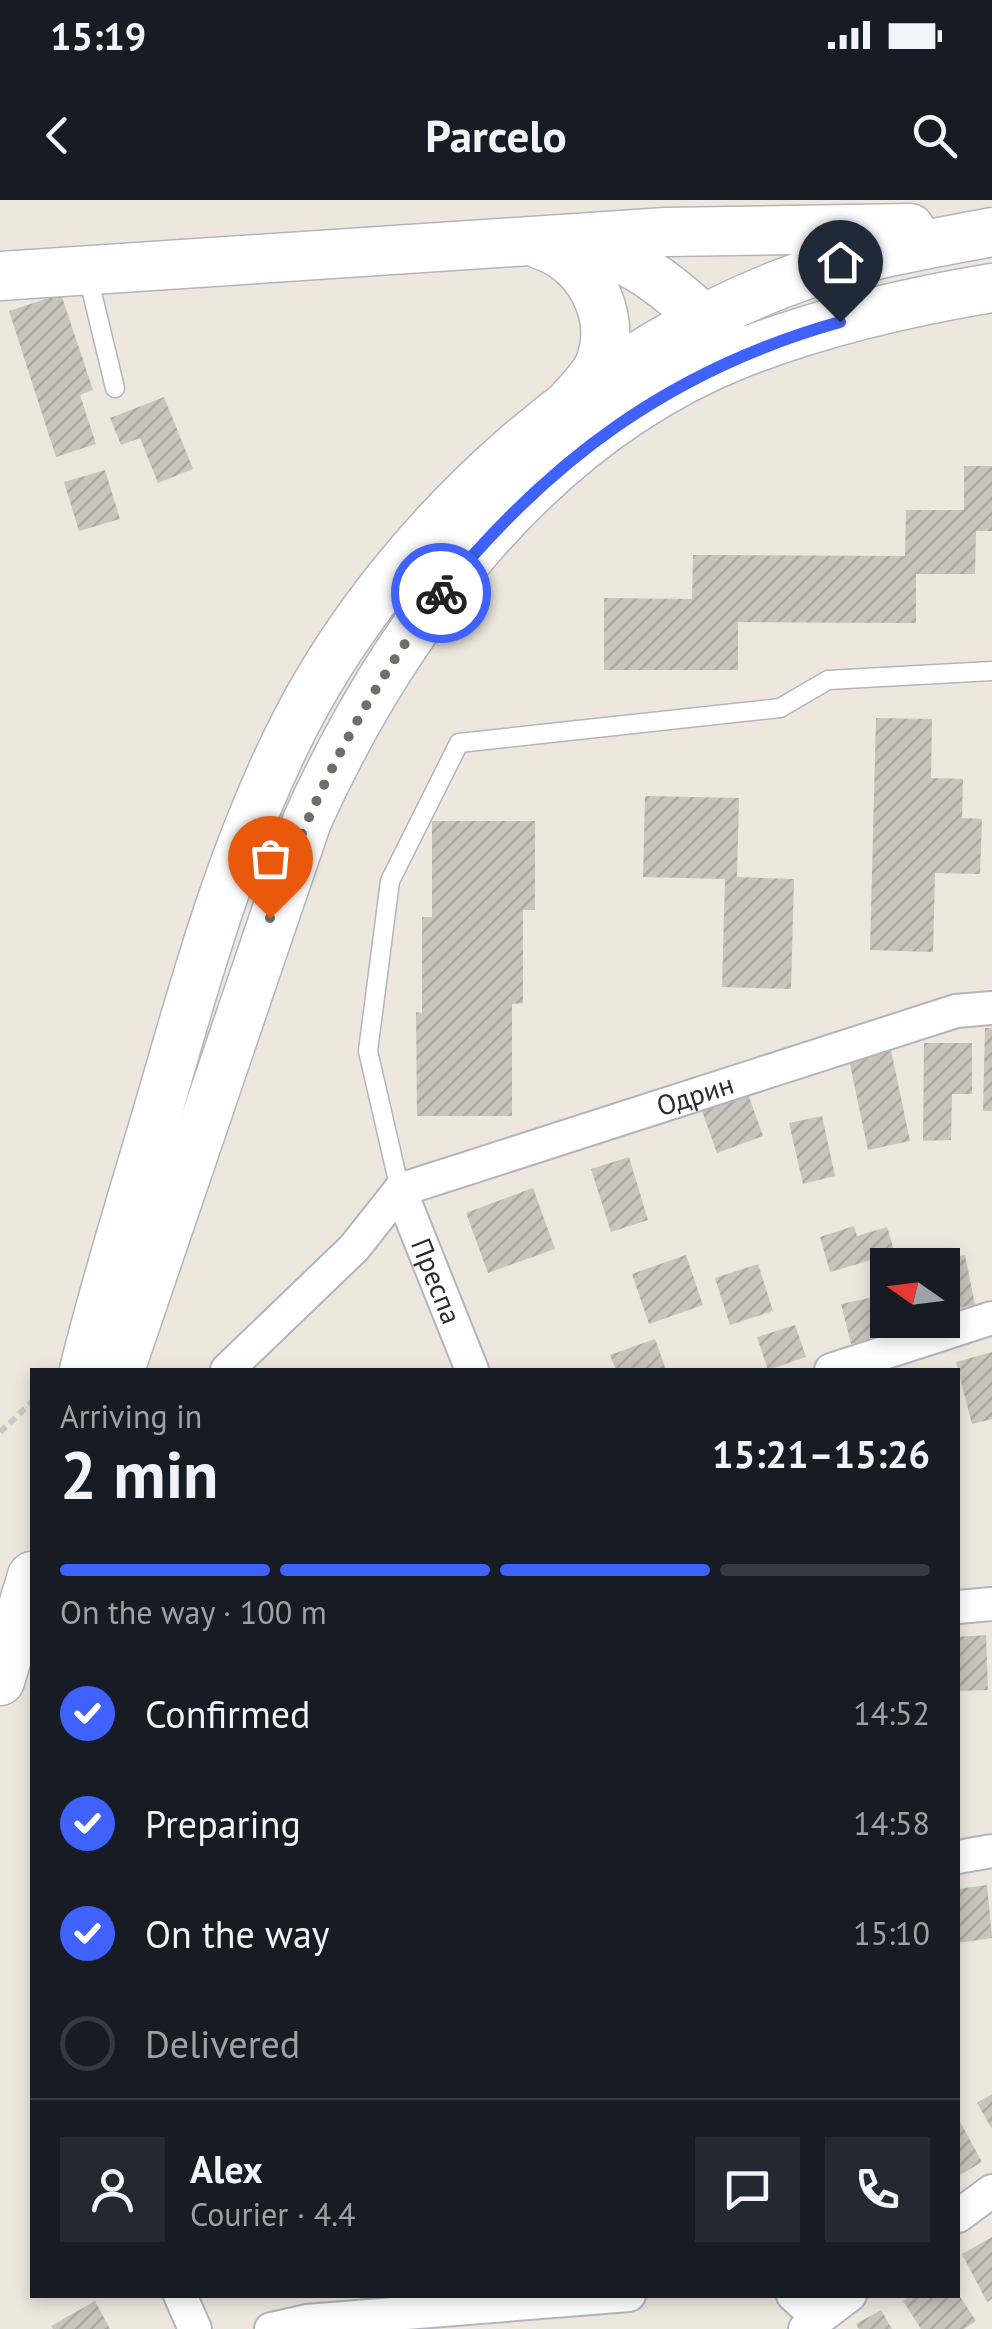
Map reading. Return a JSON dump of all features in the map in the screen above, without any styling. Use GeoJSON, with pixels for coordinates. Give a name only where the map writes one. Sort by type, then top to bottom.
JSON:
{"type":"FeatureCollection","features":[{"type":"Feature","properties":{"kind":"main road"},"geometry":{"type":"LineString","coordinates":[[0,276],[666,232],[992,229]]}},
{"type":"Feature","properties":{"kind":"main road"},"geometry":{"type":"LineString","coordinates":[[85,1368],[200,964],[245,838],[297,720],[363,615],[431,531],[525,438],[704,319],[809,274],[992,229]]}},
{"type":"Feature","properties":{"kind":"main road"},"geometry":{"type":"LineString","coordinates":[[543,241],[632,262],[704,319],[739,354]]}},
{"type":"Feature","properties":{"kind":"main road"},"geometry":{"type":"LineString","coordinates":[[543,241],[581,265],[604,334],[601,360],[566,408]]}},
{"type":"Feature","properties":{"kind":"main road"},"geometry":{"type":"LineString","coordinates":[[121,1368],[281,887],[343,742],[391,659],[443,590],[544,482],[634,410],[739,354],[874,313],[992,288]]}},
{"type":"Feature","properties":{"kind":"main road"},"geometry":{"type":"LineString","coordinates":[[0,1681],[30,1583]]}},
{"type":"Feature","properties":{"kind":"street","name":"Одрин"},"geometry":{"type":"LineString","coordinates":[[400,1190],[956,1012],[992,1008]]}},
{"type":"Feature","properties":{"kind":"street"},"geometry":{"type":"LineString","coordinates":[[229,1368],[354,1248],[400,1190]]}},
{"type":"Feature","properties":{"kind":"street","name":"Преспа"},"geometry":{"type":"LineString","coordinates":[[400,1190],[471,1368]]}},
{"type":"Feature","properties":{"kind":"street"},"geometry":{"type":"LineString","coordinates":[[837,1368],[992,1318]]}},
{"type":"Feature","properties":{"kind":"street"},"geometry":{"type":"LineString","coordinates":[[960,1607],[992,1604]]}},
{"type":"Feature","properties":{"kind":"street"},"geometry":{"type":"LineString","coordinates":[[960,1858],[992,1851]]}},
{"type":"Feature","properties":{"kind":"street"},"geometry":{"type":"LineString","coordinates":[[960,2215],[992,2191]]}},
{"type":"Feature","properties":{"kind":"street"},"geometry":{"type":"LineString","coordinates":[[181,2298],[195,2329]]}},
{"type":"Feature","properties":{"kind":"street"},"geometry":{"type":"LineString","coordinates":[[271,2329],[306,2320],[590,2298]]}},
{"type":"Feature","properties":{"kind":"street"},"geometry":{"type":"LineString","coordinates":[[795,2298],[811,2324],[846,2298]]}},
{"type":"Feature","properties":{"kind":"lane"},"geometry":{"type":"LineString","coordinates":[[86,268],[115,388]]}},
{"type":"Feature","properties":{"kind":"lane"},"geometry":{"type":"LineString","coordinates":[[400,1190],[368,1051],[390,882],[459,742],[780,708],[828,680],[992,672]]}},
{"type":"Feature","properties":{"kind":"path"},"geometry":{"type":"LineString","coordinates":[[0,1432],[30,1404]]}},
{"type":"Feature","properties":{"kind":"building"},"geometry":{"type":"Polygon","coordinates":[[[61,294],[93,390],[80,395],[96,444],[56,457],[9,311],[61,294]]]}},
{"type":"Feature","properties":{"kind":"building"},"geometry":{"type":"Polygon","coordinates":[[[164,397],[193,469],[158,483],[140,438],[121,445],[110,418],[164,397]]]}},
{"type":"Feature","properties":{"kind":"building"},"geometry":{"type":"Polygon","coordinates":[[[964,466],[992,466],[992,531],[976,531],[975,574],[916,574],[916,623],[738,622],[738,670],[604,670],[604,598],[692,599],[693,555],[905,556],[906,510],[964,510],[964,466]]]}},
{"type":"Feature","properties":{"kind":"building"},"geometry":{"type":"Polygon","coordinates":[[[105,470],[120,519],[79,531],[64,482],[105,470]]]}},
{"type":"Feature","properties":{"kind":"building"},"geometry":{"type":"Polygon","coordinates":[[[876,718],[932,719],[931,778],[963,779],[962,818],[982,819],[980,874],[935,873],[933,952],[870,950],[876,718]]]}},
{"type":"Feature","properties":{"kind":"building"},"geometry":{"type":"Polygon","coordinates":[[[645,796],[739,798],[737,877],[794,879],[791,989],[722,987],[725,879],[643,877],[645,796]]]}},
{"type":"Feature","properties":{"kind":"building"},"geometry":{"type":"Polygon","coordinates":[[[432,821],[535,821],[535,910],[523,910],[523,1003],[512,1004],[512,1116],[417,1116],[416,1012],[422,1013],[422,917],[432,917],[432,821]]]}},
{"type":"Feature","properties":{"kind":"building"},"geometry":{"type":"Polygon","coordinates":[[[985,1028],[992,1028],[992,1111],[983,1111],[985,1028]]]}},
{"type":"Feature","properties":{"kind":"building"},"geometry":{"type":"Polygon","coordinates":[[[924,1043],[972,1043],[972,1094],[952,1094],[951,1140],[923,1141],[924,1043]]]}},
{"type":"Feature","properties":{"kind":"building"},"geometry":{"type":"Polygon","coordinates":[[[891,1050],[910,1141],[868,1150],[849,1060],[891,1050]]]}},
{"type":"Feature","properties":{"kind":"building"},"geometry":{"type":"Polygon","coordinates":[[[748,1094],[763,1136],[717,1153],[702,1111],[748,1094]]]}},
{"type":"Feature","properties":{"kind":"building"},"geometry":{"type":"Polygon","coordinates":[[[822,1116],[835,1176],[803,1184],[789,1123],[822,1116]]]}},
{"type":"Feature","properties":{"kind":"building"},"geometry":{"type":"Polygon","coordinates":[[[629,1157],[648,1220],[611,1232],[591,1169],[629,1157]]]}},
{"type":"Feature","properties":{"kind":"building"},"geometry":{"type":"Polygon","coordinates":[[[533,1188],[555,1249],[488,1273],[466,1213],[533,1188]]]}},
{"type":"Feature","properties":{"kind":"building"},"geometry":{"type":"Polygon","coordinates":[[[854,1226],[857,1236],[887,1227],[893,1248],[870,1248],[870,1260],[830,1272],[820,1237],[854,1226]]]}},
{"type":"Feature","properties":{"kind":"building"},"geometry":{"type":"Polygon","coordinates":[[[686,1255],[703,1305],[649,1324],[632,1274],[686,1255]]]}},
{"type":"Feature","properties":{"kind":"building"},"geometry":{"type":"Polygon","coordinates":[[[965,1255],[975,1305],[960,1308],[960,1256],[965,1255]]]}},
{"type":"Feature","properties":{"kind":"building"},"geometry":{"type":"Polygon","coordinates":[[[758,1264],[773,1311],[730,1325],[715,1278],[758,1264]]]}},
{"type":"Feature","properties":{"kind":"building"},"geometry":{"type":"Polygon","coordinates":[[[870,1298],[870,1338],[874,1338],[851,1344],[841,1304],[870,1298]]]}},
{"type":"Feature","properties":{"kind":"building"},"geometry":{"type":"Polygon","coordinates":[[[795,1325],[806,1357],[767,1368],[757,1337],[795,1325]]]}},
{"type":"Feature","properties":{"kind":"building"},"geometry":{"type":"Polygon","coordinates":[[[655,1339],[665,1368],[615,1368],[610,1355],[655,1339]]]}},
{"type":"Feature","properties":{"kind":"building"},"geometry":{"type":"Polygon","coordinates":[[[992,1352],[992,1419],[972,1424],[956,1362],[992,1352]]]}},
{"type":"Feature","properties":{"kind":"building"},"geometry":{"type":"Polygon","coordinates":[[[986,1635],[988,1690],[960,1691],[960,1637],[986,1635]]]}},
{"type":"Feature","properties":{"kind":"building"},"geometry":{"type":"Polygon","coordinates":[[[987,1885],[992,1938],[960,1943],[960,1889],[987,1885]]]}},
{"type":"Feature","properties":{"kind":"building"},"geometry":{"type":"Polygon","coordinates":[[[992,2094],[992,2129],[977,2103],[992,2094]]]}},
{"type":"Feature","properties":{"kind":"building"},"geometry":{"type":"Polygon","coordinates":[[[960,2122],[982,2162],[960,2175],[960,2122]]]}},
{"type":"Feature","properties":{"kind":"building"},"geometry":{"type":"Polygon","coordinates":[[[992,2237],[992,2299],[987,2302],[962,2254],[992,2237]]]}},
{"type":"Feature","properties":{"kind":"building"},"geometry":{"type":"Polygon","coordinates":[[[960,2297],[976,2321],[964,2329],[921,2329],[903,2301],[960,2297]]]}},
{"type":"Feature","properties":{"kind":"building"},"geometry":{"type":"Polygon","coordinates":[[[95,2301],[110,2329],[51,2326],[95,2301]]]}},
{"type":"Feature","properties":{"kind":"building"},"geometry":{"type":"Polygon","coordinates":[[[881,2310],[892,2329],[859,2329],[856,2324],[881,2310]]]}},
{"type":"Feature","properties":{"kind":"way so far"},"geometry":{"type":"LineString","coordinates":[[270,918],[306,821],[343,742],[391,659],[441,593]]}},
{"type":"Feature","properties":{"kind":"route"},"geometry":{"type":"LineString","coordinates":[[441,593],[544,482],[634,410],[739,354],[840,322]]}}]}
